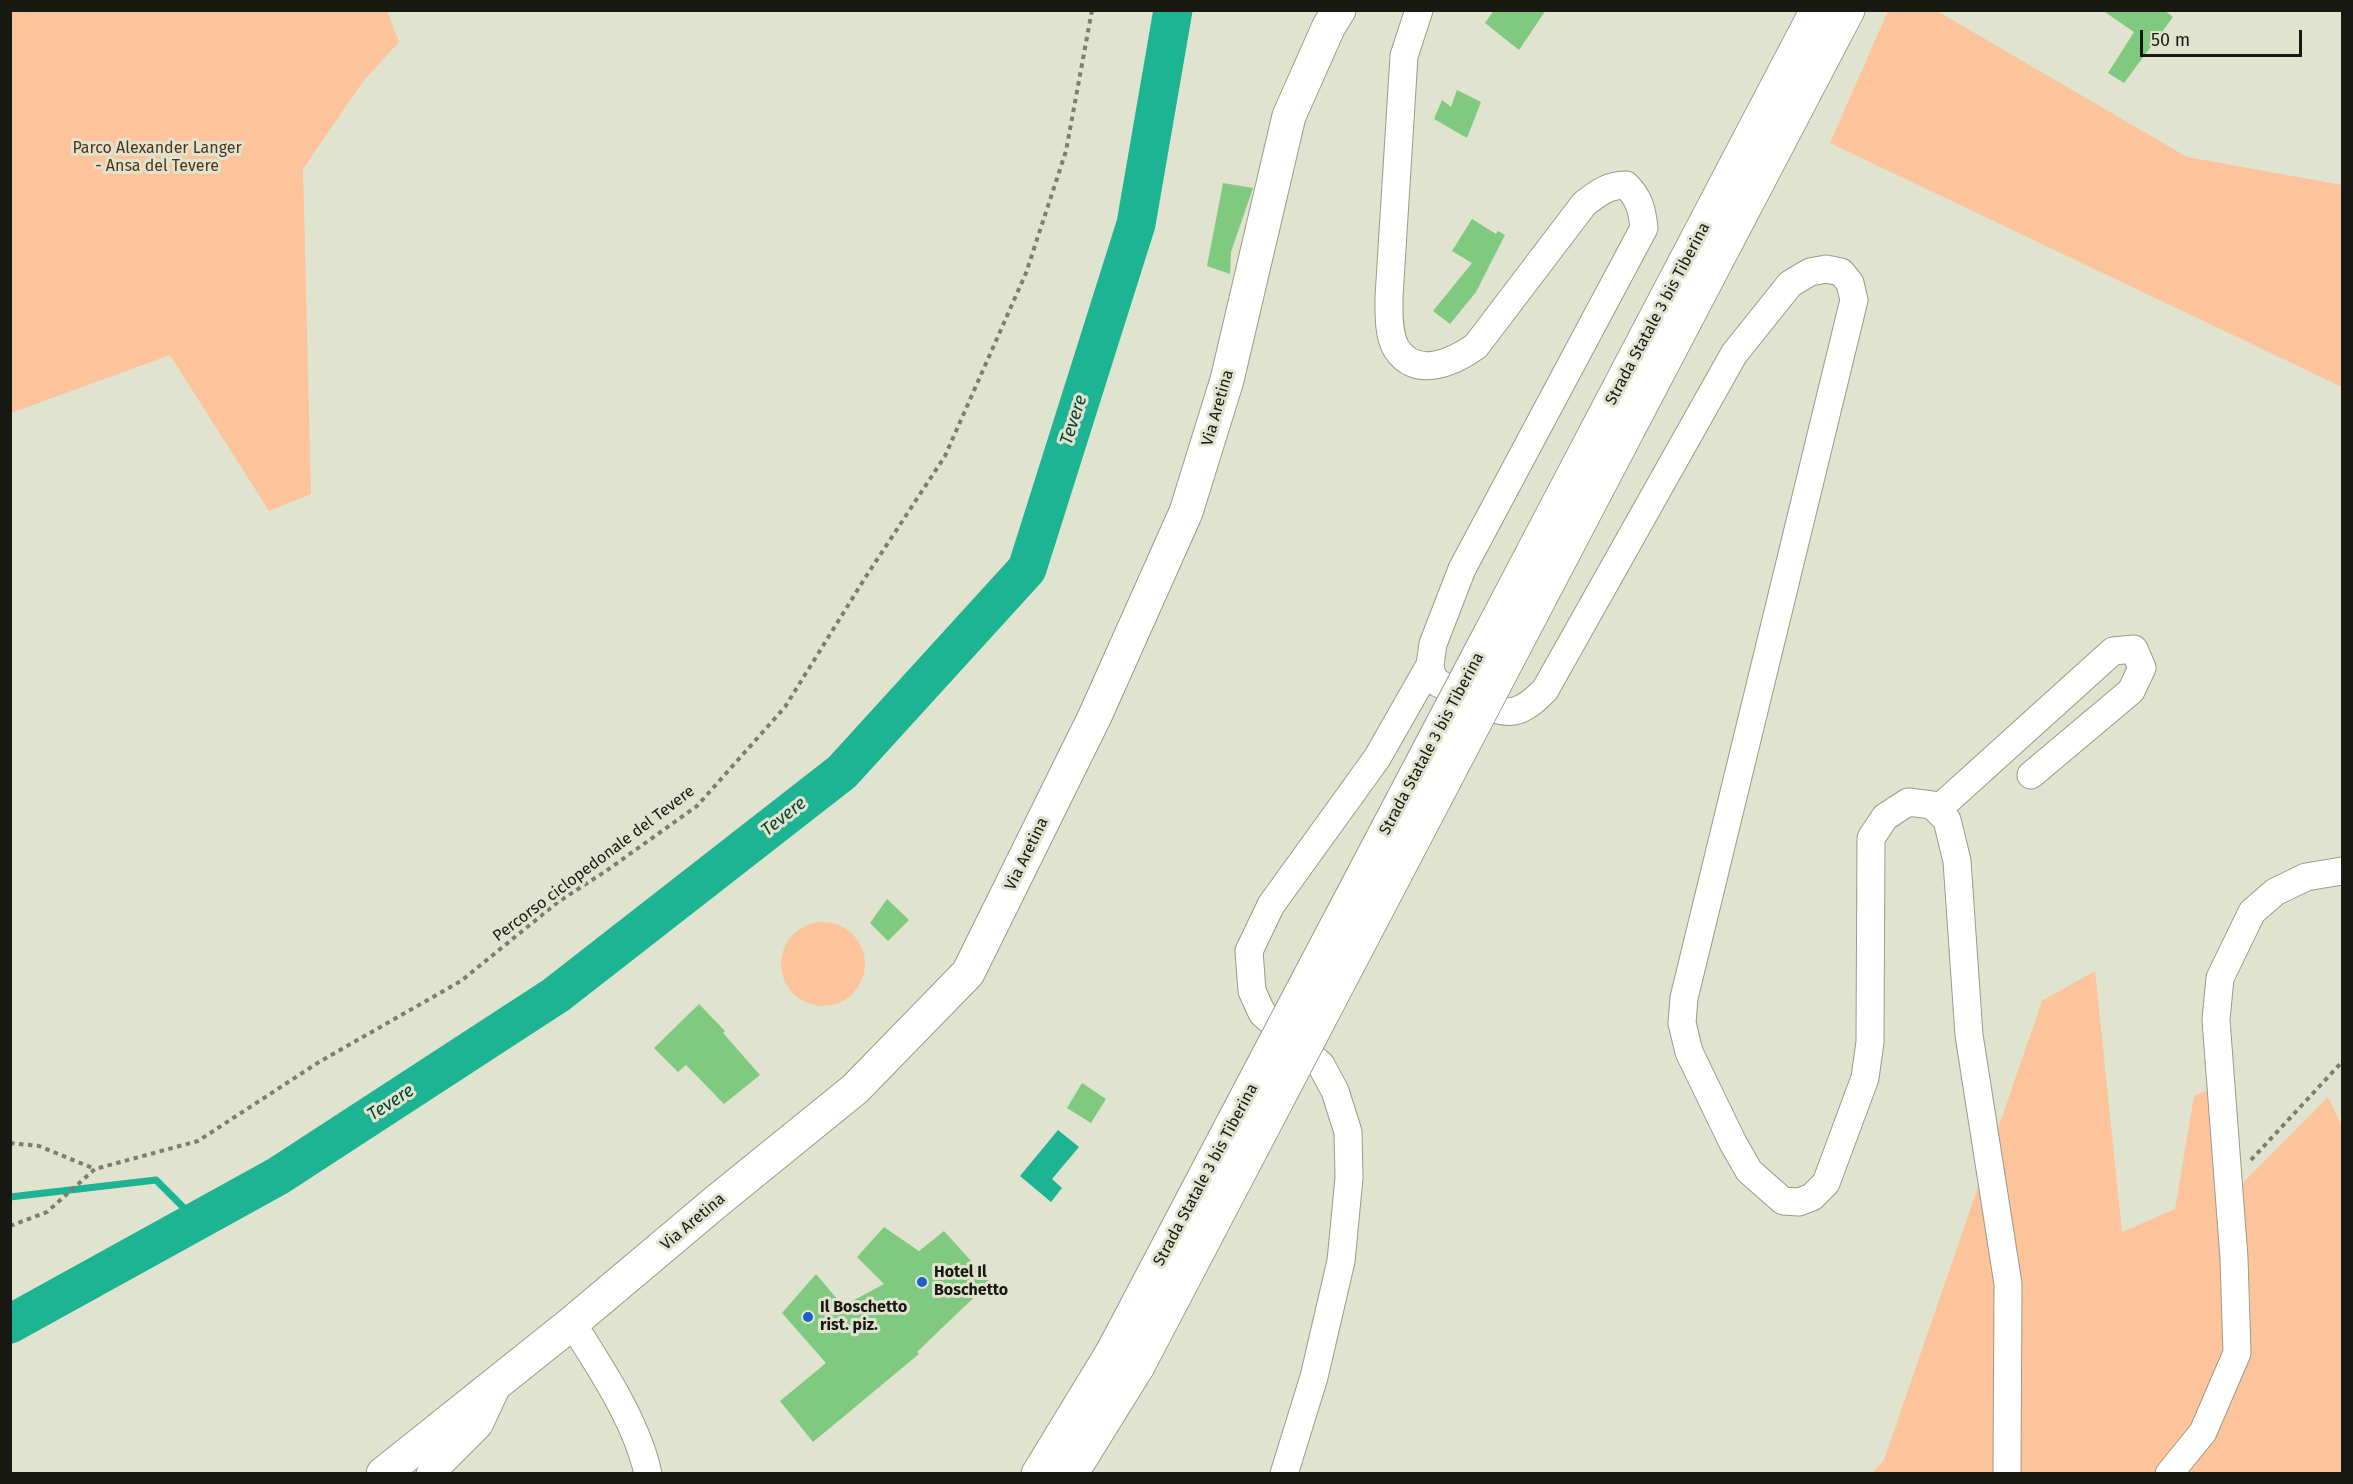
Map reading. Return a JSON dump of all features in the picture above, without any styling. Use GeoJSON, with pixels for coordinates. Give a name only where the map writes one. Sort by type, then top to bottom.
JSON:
{"type":"FeatureCollection","features":[{"type":"Feature","properties":{"kind":"main road","name":"Via Aretina"},"geometry":{"type":"LineString","coordinates":[[383,1473],[572,1323],[855,1089],[968,973],[1095,716],[1186,512],[1227,380],[1289,116],[1329,26],[1339,10]]}},
{"type":"Feature","properties":{"kind":"main road","name":"Strada Statale 3 bis Tiberina"},"geometry":{"type":"LineString","coordinates":[[1071,1473],[1125,1359],[1503,638],[1817,10]]}},
{"type":"Feature","properties":{"kind":"main road","name":"Strada Statale 3 bis Tiberina"},"geometry":{"type":"LineString","coordinates":[[1503,638],[1848,10]]}},
{"type":"Feature","properties":{"kind":"main road","name":"Strada Statale 3 bis Tiberina"},"geometry":{"type":"LineString","coordinates":[[1038,1473],[1125,1359]]}},
{"type":"Feature","properties":{"kind":"street"},"geometry":{"type":"LineString","coordinates":[[1419,10],[1404,56],[1389,297],[1390,326],[1396,348],[1406,359],[1426,367],[1460,358],[1476,346],[1584,204],[1602,190],[1615,185],[1626,185],[1639,202],[1644,228],[1462,569],[1433,644],[1430,665],[1432,676],[1438,683],[1502,712],[1517,711],[1533,702],[1545,690],[1734,354],[1790,284],[1810,272],[1827,269],[1841,272],[1850,282],[1854,300],[1687,986],[1682,1023],[1689,1052],[1749,1171],[1783,1201],[1798,1202],[1812,1197],[1826,1183],[1865,1078],[1870,1042],[1871,838],[1885,817],[1908,802],[1932,805],[1947,820],[1958,861],[1969,1035],[2008,1284],[2007,1473]]}},
{"type":"Feature","properties":{"kind":"street"},"geometry":{"type":"LineString","coordinates":[[1937,810],[2114,651],[2134,649],[2142,668],[2131,691],[2031,775]]}},
{"type":"Feature","properties":{"kind":"street"},"geometry":{"type":"LineString","coordinates":[[1284,1473],[1314,1377],[1341,1260],[1349,1178],[1348,1132],[1335,1091],[1321,1065],[1262,1013],[1252,991],[1249,951],[1271,905],[1377,758],[1430,665]]}},
{"type":"Feature","properties":{"kind":"street"},"geometry":{"type":"LineString","coordinates":[[2169,1473],[2203,1432],[2237,1353],[2234,1258],[2216,1020],[2220,978],[2252,912],[2275,892],[2306,877],[2343,871]]}},
{"type":"Feature","properties":{"kind":"street"},"geometry":{"type":"LineString","coordinates":[[572,1323],[610,1383],[645,1459],[648,1473]]}},
{"type":"Feature","properties":{"kind":"street"},"geometry":{"type":"LineString","coordinates":[[430,1473],[479,1425],[499,1381]]}},
{"type":"Feature","properties":{"kind":"path","name":"Percorso ciclopedonale del Tevere"},"geometry":{"type":"LineString","coordinates":[[10,1226],[47,1212],[95,1169],[198,1141],[319,1062],[460,981],[558,902],[697,806],[785,707],[865,578],[945,456],[1026,273],[1066,151],[1092,10]]}},
{"type":"Feature","properties":{"kind":"path"},"geometry":{"type":"LineString","coordinates":[[2227,1182],[2343,1062]]}},
{"type":"Feature","properties":{"kind":"path"},"geometry":{"type":"LineString","coordinates":[[10,1143],[39,1146],[95,1169]]}},
{"type":"Feature","properties":{"kind":"green space","name":"Parco Alexander Langer - Ansa del Tevere"},"geometry":{"type":"Polygon","coordinates":[[[11,10],[387,11],[399,42],[364,80],[303,169],[311,494],[269,511],[170,355],[11,413],[11,10]]]}},
{"type":"Feature","properties":{"kind":"green space"},"geometry":{"type":"Polygon","coordinates":[[[1888,11],[1937,11],[2187,157],[2342,185],[2342,387],[1830,143],[1888,11]]]}},
{"type":"Feature","properties":{"kind":"green space"},"geometry":{"type":"Polygon","coordinates":[[[823,922],[846,929],[858,941],[865,964],[858,987],[846,999],[823,1006],[800,999],[788,987],[781,964],[788,941],[800,929],[823,922]]]}},
{"type":"Feature","properties":{"kind":"green space"},"geometry":{"type":"Polygon","coordinates":[[[2095,971],[2122,1232],[2175,1209],[2194,1096],[2233,1079],[2239,1187],[2328,1097],[2342,1126],[2342,1473],[1871,1474],[1884,1460],[2042,1001],[2095,971]]]}},
{"type":"Feature","properties":{"kind":"water"},"geometry":{"type":"Polygon","coordinates":[[[1058,1130],[1079,1147],[1052,1179],[1062,1188],[1051,1202],[1020,1176],[1058,1130]]]}},
{"type":"Feature","properties":{"kind":"building"},"geometry":{"type":"Polygon","coordinates":[[[1494,10],[1546,10],[1519,50],[1485,23],[1494,10]]]}},
{"type":"Feature","properties":{"kind":"building"},"geometry":{"type":"Polygon","coordinates":[[[2102,10],[2164,10],[2173,17],[2124,83],[2108,73],[2134,32],[2102,10]]]}},
{"type":"Feature","properties":{"kind":"building"},"geometry":{"type":"Polygon","coordinates":[[[1457,90],[1481,102],[1467,138],[1434,119],[1442,100],[1451,107],[1457,90]]]}},
{"type":"Feature","properties":{"kind":"building"},"geometry":{"type":"Polygon","coordinates":[[[1223,183],[1253,188],[1231,252],[1230,274],[1207,266],[1223,183]]]}},
{"type":"Feature","properties":{"kind":"building"},"geometry":{"type":"Polygon","coordinates":[[[1472,219],[1496,234],[1498,231],[1505,235],[1476,292],[1450,324],[1433,311],[1472,263],[1452,251],[1472,219]]]}},
{"type":"Feature","properties":{"kind":"building"},"geometry":{"type":"Polygon","coordinates":[[[887,899],[909,920],[888,941],[870,923],[887,899]]]}},
{"type":"Feature","properties":{"kind":"building"},"geometry":{"type":"Polygon","coordinates":[[[699,1004],[725,1031],[723,1033],[760,1075],[724,1104],[686,1065],[678,1072],[654,1048],[699,1004]]]}},
{"type":"Feature","properties":{"kind":"building"},"geometry":{"type":"Polygon","coordinates":[[[1082,1083],[1106,1099],[1091,1123],[1067,1108],[1082,1083]]]}},
{"type":"Feature","properties":{"kind":"building"},"geometry":{"type":"Polygon","coordinates":[[[884,1227],[919,1251],[944,1231],[990,1282],[917,1352],[919,1354],[813,1442],[780,1401],[826,1363],[782,1313],[816,1274],[843,1306],[884,1284],[857,1257],[884,1227]]]}},
{"type":"Feature","properties":{"kind":"waterway","name":"Tevere"},"geometry":{"type":"LineString","coordinates":[[10,1324],[278,1176],[556,995],[842,772],[1027,569],[1136,224],[1173,10]]}},
{"type":"Feature","properties":{"kind":"waterway"},"geometry":{"type":"LineString","coordinates":[[10,1197],[156,1180],[197,1221]]}},
{"type":"Feature","properties":{"kind":"place","name":"Hotel Il Boschetto"},"geometry":{"type":"Point","coordinates":[922,1282]}},
{"type":"Feature","properties":{"kind":"place","name":"Il Boschetto rist. piz."},"geometry":{"type":"Point","coordinates":[808,1317]}}]}
